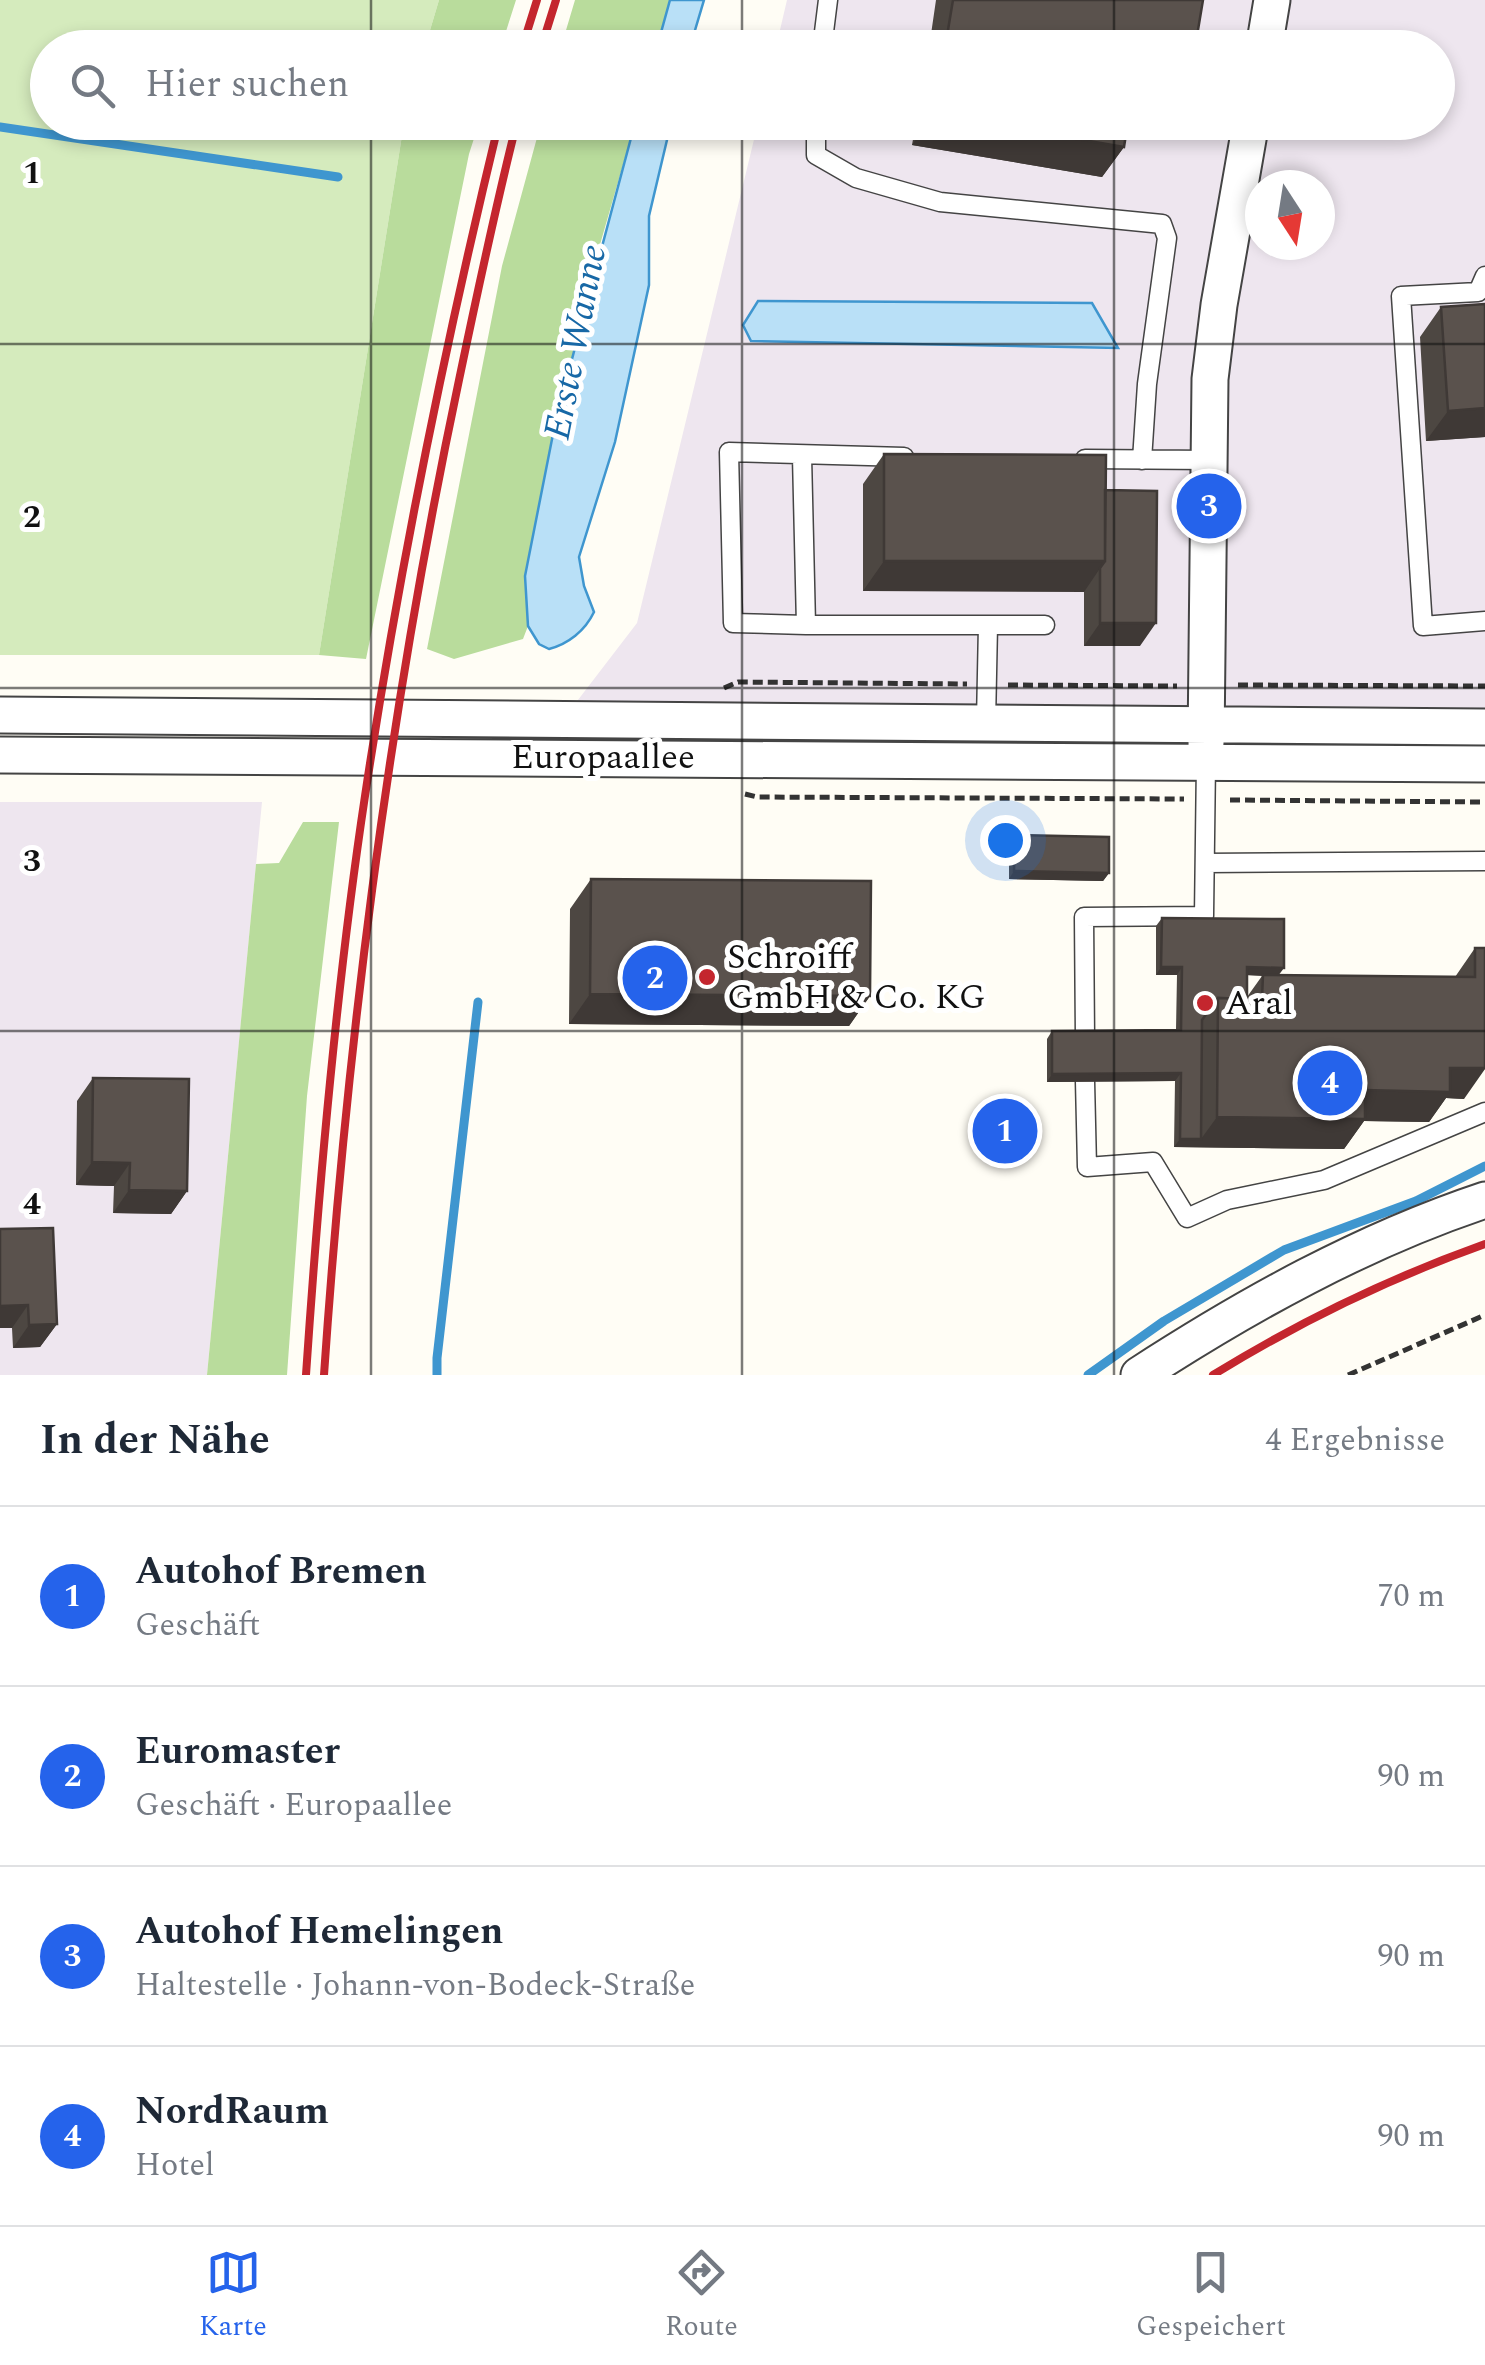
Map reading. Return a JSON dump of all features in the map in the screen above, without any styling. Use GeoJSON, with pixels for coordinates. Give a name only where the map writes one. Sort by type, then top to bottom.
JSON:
{"type":"FeatureCollection","features":[{"type":"Feature","properties":{"kind":"street"},"geometry":{"type":"LineString","coordinates":[[1267,30],[1272,0]]}},
{"type":"Feature","properties":{"kind":"street"},"geometry":{"type":"LineString","coordinates":[[1206,760],[1210,379],[1248,140]]}},
{"type":"Feature","properties":{"kind":"street","name":"Europaallee"},"geometry":{"type":"LineString","coordinates":[[0,715],[1485,728]]}},
{"type":"Feature","properties":{"kind":"street","name":"Europaallee"},"geometry":{"type":"LineString","coordinates":[[0,755],[1485,764]]}},
{"type":"Feature","properties":{"kind":"street"},"geometry":{"type":"LineString","coordinates":[[1139,1375],[1288,1286],[1378,1241],[1485,1200]]}},
{"type":"Feature","properties":{"kind":"lane"},"geometry":{"type":"LineString","coordinates":[[824,30],[828,0]]}},
{"type":"Feature","properties":{"kind":"lane"},"geometry":{"type":"LineString","coordinates":[[816,140],[816,155],[856,178],[940,202],[1162,224],[1167,238],[1147,384],[1142,460]]}},
{"type":"Feature","properties":{"kind":"lane"},"geometry":{"type":"LineString","coordinates":[[1485,276],[1478,292],[1401,296],[1423,626],[1485,622]]}},
{"type":"Feature","properties":{"kind":"lane"},"geometry":{"type":"LineString","coordinates":[[922,457],[729,452],[733,623],[1046,625]]}},
{"type":"Feature","properties":{"kind":"lane"},"geometry":{"type":"LineString","coordinates":[[802,456],[806,625]]}},
{"type":"Feature","properties":{"kind":"lane"},"geometry":{"type":"LineString","coordinates":[[1062,459],[1209,460]]}},
{"type":"Feature","properties":{"kind":"lane"},"geometry":{"type":"LineString","coordinates":[[986,722],[988,625]]}},
{"type":"Feature","properties":{"kind":"lane"},"geometry":{"type":"LineString","coordinates":[[1085,1038],[1084,916],[1204,916],[1206,760]]}},
{"type":"Feature","properties":{"kind":"lane"},"geometry":{"type":"LineString","coordinates":[[1205,863],[1485,861]]}},
{"type":"Feature","properties":{"kind":"lane"},"geometry":{"type":"LineString","coordinates":[[1085,1082],[1087,1167],[1154,1162],[1187,1218],[1227,1200],[1324,1180],[1485,1112]]}},
{"type":"Feature","properties":{"kind":"path"},"geometry":{"type":"LineString","coordinates":[[710,693],[738,682],[1485,686]]}},
{"type":"Feature","properties":{"kind":"path"},"geometry":{"type":"LineString","coordinates":[[740,792],[757,797],[1485,802]]}},
{"type":"Feature","properties":{"kind":"path"},"geometry":{"type":"LineString","coordinates":[[1348,1375],[1485,1315]]}},
{"type":"Feature","properties":{"kind":"shaded area"},"geometry":{"type":"Polygon","coordinates":[[[787,0],[1485,0],[1485,731],[558,726],[637,623],[754,140],[1455,140],[1455,30],[780,30],[787,0]]]}},
{"type":"Feature","properties":{"kind":"shaded area"},"geometry":{"type":"Polygon","coordinates":[[[0,802],[262,802],[207,1375],[0,1375],[0,802]]]}},
{"type":"Feature","properties":{"kind":"green space"},"geometry":{"type":"Polygon","coordinates":[[[0,0],[439,0],[430,30],[30,30],[30,140],[401,140],[319,655],[0,655],[0,0]]]}},
{"type":"Feature","properties":{"kind":"green space"},"geometry":{"type":"Polygon","coordinates":[[[439,0],[516,0],[506,30],[430,30],[439,0]]]}},
{"type":"Feature","properties":{"kind":"green space"},"geometry":{"type":"Polygon","coordinates":[[[575,0],[670,0],[662,30],[566,30],[575,0]]]}},
{"type":"Feature","properties":{"kind":"green space"},"geometry":{"type":"Polygon","coordinates":[[[401,140],[474,140],[366,659],[319,655],[401,140]]]}},
{"type":"Feature","properties":{"kind":"green space"},"geometry":{"type":"Polygon","coordinates":[[[536,140],[630,140],[599,248],[525,576],[528,626],[523,639],[454,659],[427,649],[502,266],[536,140]]]}},
{"type":"Feature","properties":{"kind":"green space"},"geometry":{"type":"Polygon","coordinates":[[[303,822],[339,822],[307,1096],[287,1375],[207,1375],[256,864],[279,863],[303,822]]]}},
{"type":"Feature","properties":{"kind":"water"},"geometry":{"type":"Polygon","coordinates":[[[670,0],[704,0],[695,30],[662,30],[670,0]]]}},
{"type":"Feature","properties":{"kind":"water"},"geometry":{"type":"Polygon","coordinates":[[[630,140],[667,140],[649,216],[649,285],[615,442],[579,557],[594,612],[575,636],[549,649],[539,644],[528,626],[525,576],[556,419],[630,140]]]}},
{"type":"Feature","properties":{"kind":"water"},"geometry":{"type":"Polygon","coordinates":[[[758,301],[1092,303],[1118,348],[751,341],[743,325],[758,301]]]}},
{"type":"Feature","properties":{"kind":"building"},"geometry":{"type":"Polygon","coordinates":[[[953,0],[1203,0],[1198,30],[948,30],[953,0]]]}},
{"type":"Feature","properties":{"kind":"building"},"geometry":{"type":"Polygon","coordinates":[[[1083,140],[1125,140],[1124,147],[1083,140]]]}},
{"type":"Feature","properties":{"kind":"building"},"geometry":{"type":"Polygon","coordinates":[[[1485,304],[1485,408],[1448,411],[1441,307],[1485,304]]]}},
{"type":"Feature","properties":{"kind":"building"},"geometry":{"type":"Polygon","coordinates":[[[884,454],[1106,455],[1105,561],[884,561],[884,454]]]}},
{"type":"Feature","properties":{"kind":"building"},"geometry":{"type":"Polygon","coordinates":[[[1105,490],[1157,491],[1156,623],[1100,623],[1105,490]]]}},
{"type":"Feature","properties":{"kind":"building"},"geometry":{"type":"Polygon","coordinates":[[[1015,835],[1109,837],[1109,873],[1014,871],[1015,835]]]}},
{"type":"Feature","properties":{"kind":"building"},"geometry":{"type":"Polygon","coordinates":[[[591,879],[871,881],[870,996],[590,994],[591,879]]]}},
{"type":"Feature","properties":{"kind":"building"},"geometry":{"type":"Polygon","coordinates":[[[1162,918],[1284,919],[1284,968],[1247,967],[1247,999],[1218,998],[1202,1020],[1201,1139],[1180,1139],[1181,1073],[1052,1074],[1052,1031],[1181,1030],[1182,967],[1161,967],[1162,918]]]}},
{"type":"Feature","properties":{"kind":"building"},"geometry":{"type":"Polygon","coordinates":[[[1475,948],[1485,948],[1485,1068],[1450,1068],[1450,1092],[1365,1090],[1365,1119],[1217,1117],[1218,998],[1262,999],[1263,975],[1475,977],[1475,948]]]}},
{"type":"Feature","properties":{"kind":"building"},"geometry":{"type":"Polygon","coordinates":[[[93,1078],[189,1079],[187,1191],[129,1190],[130,1163],[92,1162],[93,1078]]]}},
{"type":"Feature","properties":{"kind":"building"},"geometry":{"type":"Polygon","coordinates":[[[53,1228],[57,1324],[29,1325],[28,1305],[0,1306],[0,1229],[53,1228]]]}},
{"type":"Feature","properties":{"kind":"waterway"},"geometry":{"type":"LineString","coordinates":[[0,127],[30,131]]}},
{"type":"Feature","properties":{"kind":"waterway"},"geometry":{"type":"LineString","coordinates":[[88,140],[338,177]]}},
{"type":"Feature","properties":{"kind":"waterway"},"geometry":{"type":"LineString","coordinates":[[437,1375],[478,1002]]}},
{"type":"Feature","properties":{"kind":"waterway"},"geometry":{"type":"LineString","coordinates":[[1088,1375],[1164,1321],[1284,1250],[1416,1201],[1485,1166]]}},
{"type":"Feature","properties":{"kind":"railway"},"geometry":{"type":"LineString","coordinates":[[528,30],[537,0]]}},
{"type":"Feature","properties":{"kind":"railway"},"geometry":{"type":"LineString","coordinates":[[547,30],[556,0]]}},
{"type":"Feature","properties":{"kind":"railway"},"geometry":{"type":"LineString","coordinates":[[306,1375],[330,1085],[365,796],[424,458],[495,140]]}},
{"type":"Feature","properties":{"kind":"railway"},"geometry":{"type":"LineString","coordinates":[[324,1375],[358,999],[392,751],[434,504],[512,140]]}},
{"type":"Feature","properties":{"kind":"railway"},"geometry":{"type":"LineString","coordinates":[[1213,1375],[1346,1302],[1485,1244]]}},
{"type":"Feature","properties":{"kind":"place","name":"Autohof Hemelingen"},"geometry":{"type":"Point","coordinates":[1209,506]}},
{"type":"Feature","properties":{"kind":"place","name":"Schroiff GmbH & Co. KG"},"geometry":{"type":"Point","coordinates":[707,977]}},
{"type":"Feature","properties":{"kind":"place","name":"Euromaster"},"geometry":{"type":"Point","coordinates":[655,978]}},
{"type":"Feature","properties":{"kind":"place","name":"Aral"},"geometry":{"type":"Point","coordinates":[1205,1003]}},
{"type":"Feature","properties":{"kind":"place","name":"NordRaum"},"geometry":{"type":"Point","coordinates":[1330,1083]}},
{"type":"Feature","properties":{"kind":"place","name":"Autohof Bremen"},"geometry":{"type":"Point","coordinates":[1005,1131]}},
{"type":"Feature","properties":{"kind":"water label","name":"Erste Wanne"},"geometry":{"type":"Point","coordinates":[576,342]}}]}
